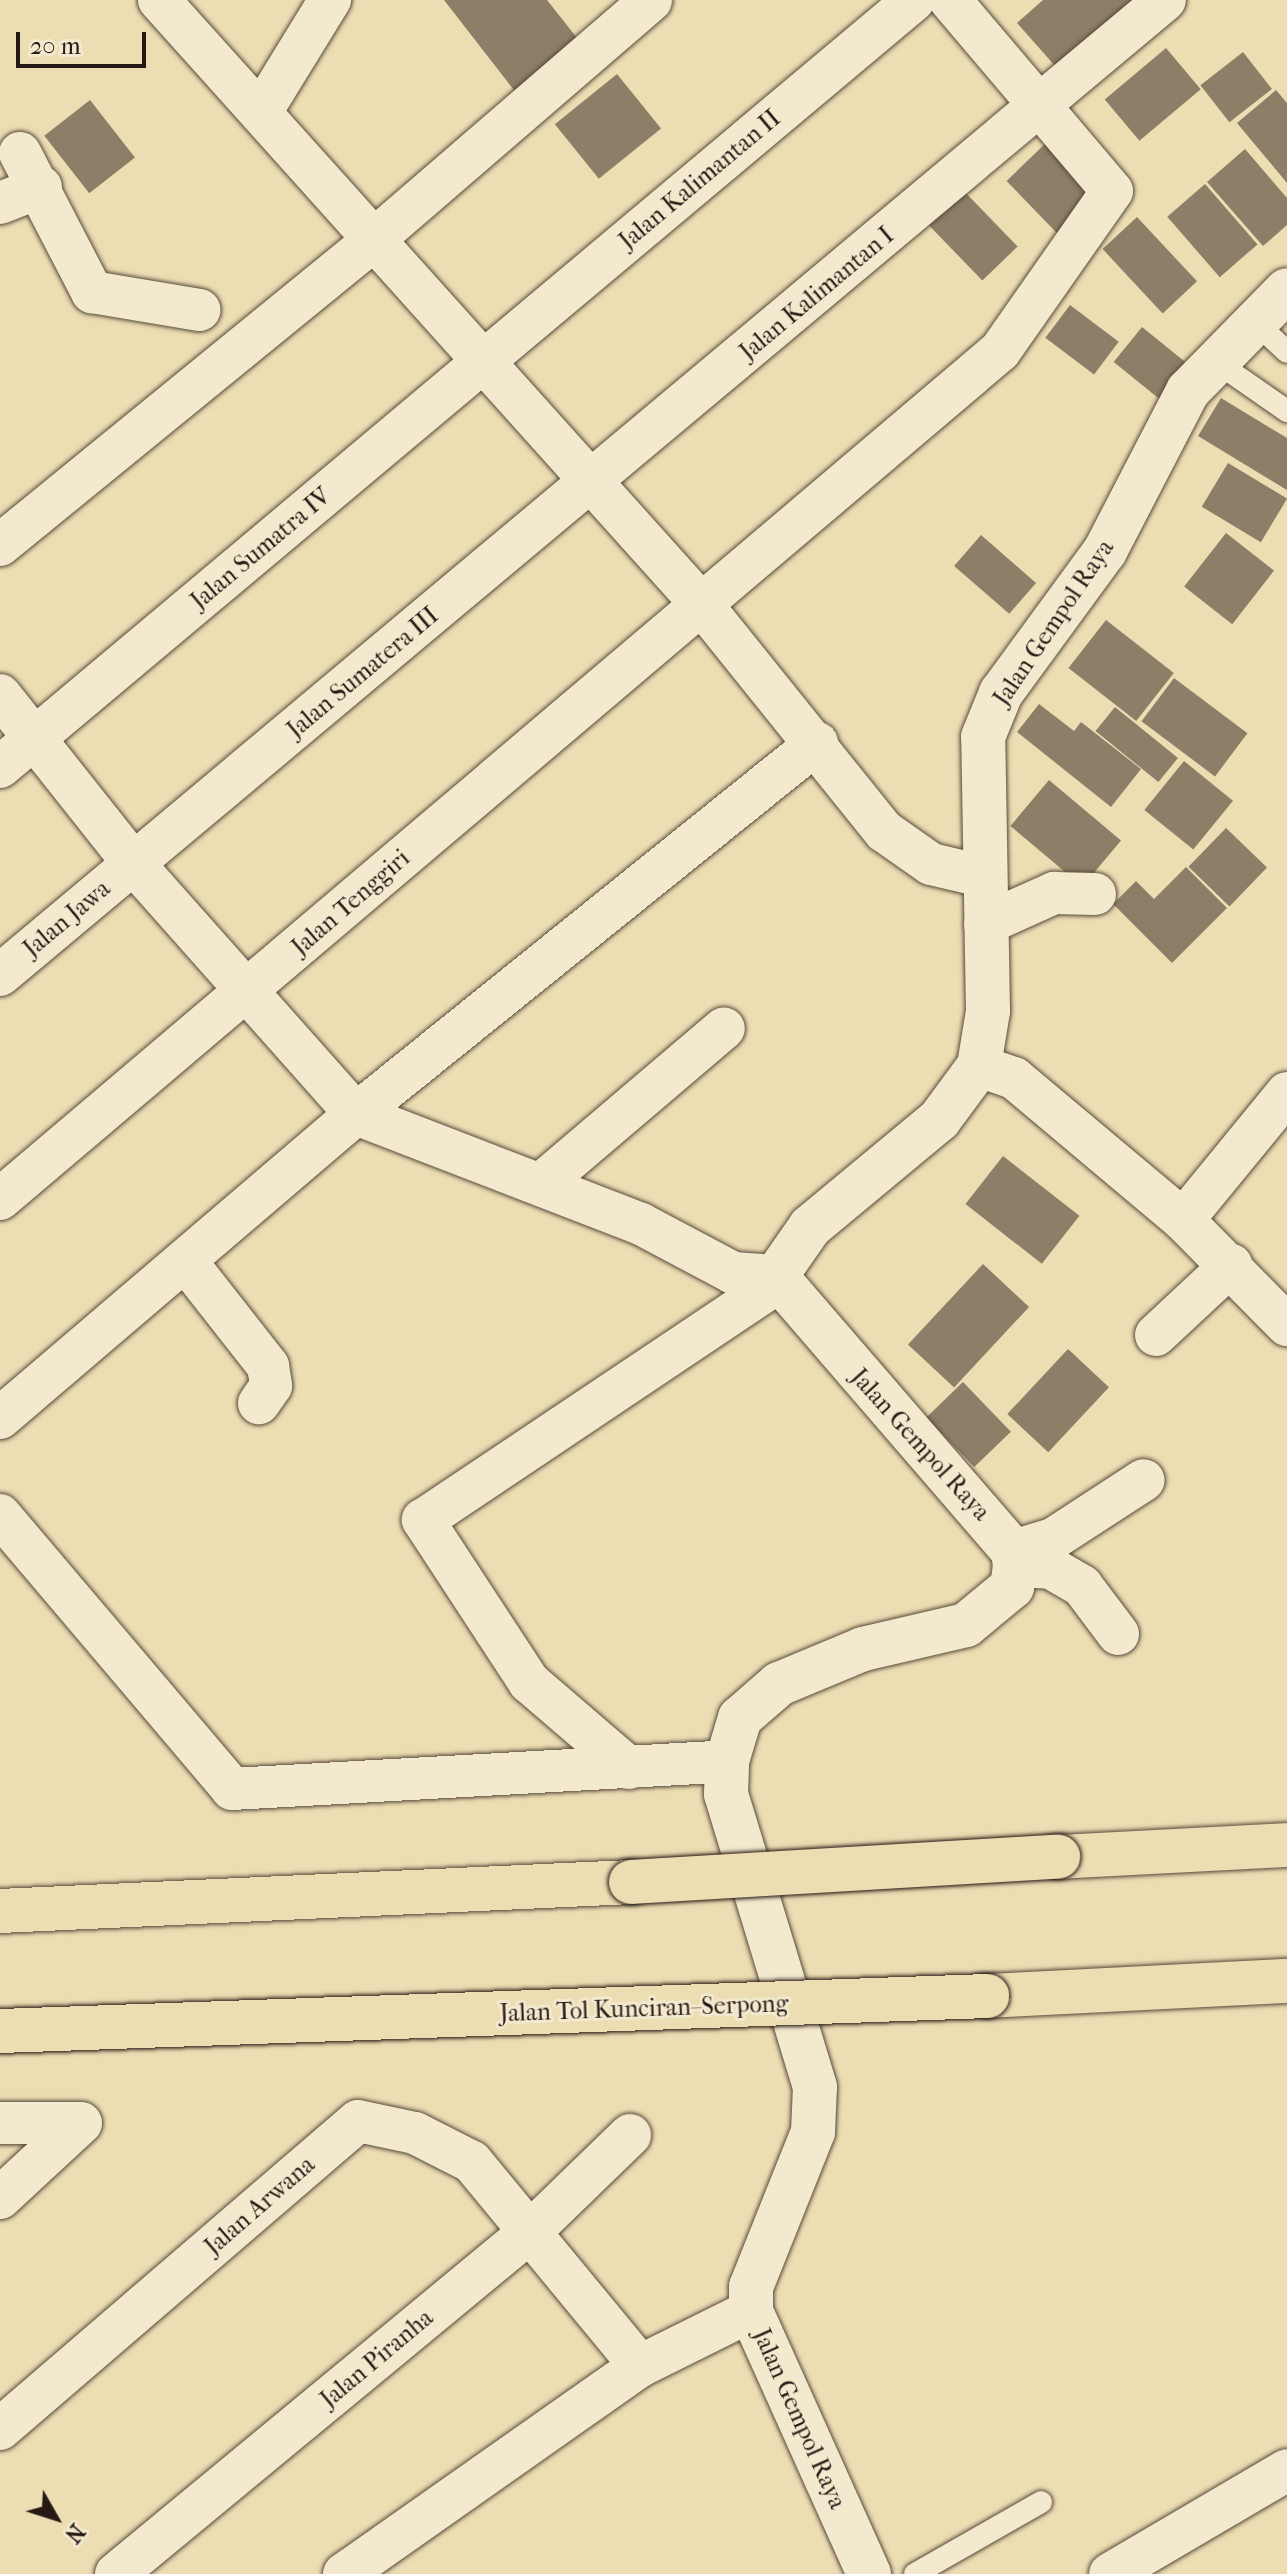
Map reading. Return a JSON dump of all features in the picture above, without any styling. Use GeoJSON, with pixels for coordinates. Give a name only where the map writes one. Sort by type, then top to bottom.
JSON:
{"type":"FeatureCollection","features":[{"type":"Feature","properties":{"kind":"highway"},"geometry":{"type":"LineString","coordinates":[[1165,1849],[1287,1829]]}},
{"type":"Feature","properties":{"kind":"highway"},"geometry":{"type":"LineString","coordinates":[[0,1911],[1287,1845]]}},
{"type":"Feature","properties":{"kind":"highway","name":"Jalan Tol Kunciran–Serpong"},"geometry":{"type":"LineString","coordinates":[[0,2031],[988,1996],[1287,1981]]}},
{"type":"Feature","properties":{"kind":"highway"},"geometry":{"type":"LineString","coordinates":[[988,1996],[1287,2006]]}},
{"type":"Feature","properties":{"kind":"street"},"geometry":{"type":"LineString","coordinates":[[159,0],[261,112],[371,242],[487,361],[703,606],[817,743],[884,831],[931,864],[982,876]]}},
{"type":"Feature","properties":{"kind":"street"},"geometry":{"type":"LineString","coordinates":[[261,112],[330,0]]}},
{"type":"Feature","properties":{"kind":"street"},"geometry":{"type":"LineString","coordinates":[[0,545],[371,242],[651,0]]}},
{"type":"Feature","properties":{"kind":"street","name":"Jalan Kalimantan II"},"geometry":{"type":"LineString","coordinates":[[487,361],[914,0]]}},
{"type":"Feature","properties":{"kind":"street","name":"Jalan Tenggiri"},"geometry":{"type":"LineString","coordinates":[[0,1199],[246,994],[1000,351],[1103,215],[1112,191],[1105,176],[950,0]]}},
{"type":"Feature","properties":{"kind":"street","name":"Jalan Kalimantan I"},"geometry":{"type":"LineString","coordinates":[[592,482],[1165,0]]}},
{"type":"Feature","properties":{"kind":"street"},"geometry":{"type":"LineString","coordinates":[[21,185],[92,292],[200,310]]}},
{"type":"Feature","properties":{"kind":"street","name":"Jalan Gempol Raya"},"geometry":{"type":"LineString","coordinates":[[869,2574],[751,2311],[751,2287],[813,2132],[815,2087],[726,1794],[727,1761],[740,1718],[779,1684],[863,1649],[966,1625],[1012,1587],[1014,1559],[776,1279],[810,1227],[939,1120],[979,1066],[988,1011],[982,876],[983,737],[1001,693],[1105,551],[1188,391],[1287,290]]}},
{"type":"Feature","properties":{"kind":"street","name":"Jalan Sumatra IV"},"geometry":{"type":"LineString","coordinates":[[0,767],[487,361]]}},
{"type":"Feature","properties":{"kind":"street","name":"Jalan Sumatera III"},"geometry":{"type":"LineString","coordinates":[[133,863],[592,482]]}},
{"type":"Feature","properties":{"kind":"street"},"geometry":{"type":"LineString","coordinates":[[0,695],[133,863],[246,994],[356,1114],[541,1184],[733,1273],[776,1279]]}},
{"type":"Feature","properties":{"kind":"street"},"geometry":{"type":"LineString","coordinates":[[0,1418],[188,1264],[356,1114],[817,743]]}},
{"type":"Feature","properties":{"kind":"street","name":"Jalan Jawa"},"geometry":{"type":"LineString","coordinates":[[0,975],[133,863]]}},
{"type":"Feature","properties":{"kind":"street"},"geometry":{"type":"LineString","coordinates":[[985,924],[1054,893],[1095,894]]}},
{"type":"Feature","properties":{"kind":"street"},"geometry":{"type":"LineString","coordinates":[[541,1184],[724,1028]]}},
{"type":"Feature","properties":{"kind":"street"},"geometry":{"type":"LineString","coordinates":[[979,1066],[1014,1078],[1183,1220],[1231,1265],[1287,1325]]}},
{"type":"Feature","properties":{"kind":"street"},"geometry":{"type":"LineString","coordinates":[[1183,1220],[1287,1093]]}},
{"type":"Feature","properties":{"kind":"street"},"geometry":{"type":"LineString","coordinates":[[188,1264],[268,1366],[271,1386],[259,1403]]}},
{"type":"Feature","properties":{"kind":"street"},"geometry":{"type":"LineString","coordinates":[[1156,1335],[1231,1265]]}},
{"type":"Feature","properties":{"kind":"street"},"geometry":{"type":"LineString","coordinates":[[629,1768],[529,1682],[423,1520],[776,1279]]}},
{"type":"Feature","properties":{"kind":"street"},"geometry":{"type":"LineString","coordinates":[[1014,1559],[1053,1539],[1144,1480]]}},
{"type":"Feature","properties":{"kind":"street"},"geometry":{"type":"LineString","coordinates":[[2,1520],[232,1789],[727,1761]]}},
{"type":"Feature","properties":{"kind":"street"},"geometry":{"type":"LineString","coordinates":[[1014,1559],[1051,1568],[1082,1586],[1118,1634]]}},
{"type":"Feature","properties":{"kind":"street","name":"Jalan Arwana"},"geometry":{"type":"LineString","coordinates":[[0,2429],[358,2121],[415,2133],[472,2162],[531,2231]]}},
{"type":"Feature","properties":{"kind":"street"},"geometry":{"type":"LineString","coordinates":[[0,2123],[81,2123],[0,2198]]}},
{"type":"Feature","properties":{"kind":"street","name":"Jalan Piranha"},"geometry":{"type":"LineString","coordinates":[[116,2574],[531,2231],[630,2135]]}},
{"type":"Feature","properties":{"kind":"street"},"geometry":{"type":"LineString","coordinates":[[531,2231],[640,2366]]}},
{"type":"Feature","properties":{"kind":"street"},"geometry":{"type":"LineString","coordinates":[[344,2574],[640,2366],[751,2311]]}},
{"type":"Feature","properties":{"kind":"street"},"geometry":{"type":"LineString","coordinates":[[1110,2574],[1287,2470]]}},
{"type":"Feature","properties":{"kind":"lane"},"geometry":{"type":"LineString","coordinates":[[1254,321],[1287,352]]}},
{"type":"Feature","properties":{"kind":"lane"},"geometry":{"type":"LineString","coordinates":[[1215,361],[1287,411]]}},
{"type":"Feature","properties":{"kind":"lane"},"geometry":{"type":"LineString","coordinates":[[915,2574],[1041,2502]]}},
{"type":"Feature","properties":{"kind":"building"},"geometry":{"type":"Polygon","coordinates":[[[444,0],[547,0],[581,43],[517,94],[444,0]]]}},
{"type":"Feature","properties":{"kind":"building"},"geometry":{"type":"Polygon","coordinates":[[[1043,0],[1133,0],[1064,76],[1017,23],[1043,0]]]}},
{"type":"Feature","properties":{"kind":"building"},"geometry":{"type":"Polygon","coordinates":[[[1166,48],[1201,89],[1139,141],[1105,99],[1166,48]]]}},
{"type":"Feature","properties":{"kind":"building"},"geometry":{"type":"Polygon","coordinates":[[[1243,52],[1272,89],[1229,122],[1200,85],[1243,52]]]}},
{"type":"Feature","properties":{"kind":"building"},"geometry":{"type":"Polygon","coordinates":[[[617,74],[661,128],[599,179],[555,124],[617,74]]]}},
{"type":"Feature","properties":{"kind":"building"},"geometry":{"type":"Polygon","coordinates":[[[1276,90],[1287,103],[1287,183],[1237,123],[1276,90]]]}},
{"type":"Feature","properties":{"kind":"building"},"geometry":{"type":"Polygon","coordinates":[[[90,100],[135,158],[89,193],[44,136],[90,100]]]}},
{"type":"Feature","properties":{"kind":"building"},"geometry":{"type":"Polygon","coordinates":[[[1049,140],[1099,192],[1057,233],[1007,181],[1049,140]]]}},
{"type":"Feature","properties":{"kind":"building"},"geometry":{"type":"Polygon","coordinates":[[[1245,149],[1287,198],[1287,225],[1263,246],[1207,182],[1245,149]]]}},
{"type":"Feature","properties":{"kind":"building"},"geometry":{"type":"Polygon","coordinates":[[[1205,184],[1257,244],[1220,277],[1167,217],[1205,184]]]}},
{"type":"Feature","properties":{"kind":"building"},"geometry":{"type":"Polygon","coordinates":[[[962,189],[1018,247],[982,281],[927,223],[962,189]]]}},
{"type":"Feature","properties":{"kind":"building"},"geometry":{"type":"Polygon","coordinates":[[[1137,217],[1197,281],[1163,313],[1103,249],[1137,217]]]}},
{"type":"Feature","properties":{"kind":"building"},"geometry":{"type":"Polygon","coordinates":[[[1070,305],[1119,342],[1094,374],[1045,338],[1070,305]]]}},
{"type":"Feature","properties":{"kind":"building"},"geometry":{"type":"Polygon","coordinates":[[[1142,327],[1193,369],[1165,404],[1114,362],[1142,327]]]}},
{"type":"Feature","properties":{"kind":"building"},"geometry":{"type":"Polygon","coordinates":[[[1221,398],[1287,438],[1287,490],[1198,436],[1221,398]]]}},
{"type":"Feature","properties":{"kind":"building"},"geometry":{"type":"Polygon","coordinates":[[[1228,463],[1287,498],[1261,542],[1202,507],[1228,463]]]}},
{"type":"Feature","properties":{"kind":"building"},"geometry":{"type":"Polygon","coordinates":[[[1226,533],[1274,571],[1232,624],[1184,587],[1226,533]]]}},
{"type":"Feature","properties":{"kind":"building"},"geometry":{"type":"Polygon","coordinates":[[[981,535],[1036,583],[1009,614],[954,566],[981,535]]]}},
{"type":"Feature","properties":{"kind":"building"},"geometry":{"type":"Polygon","coordinates":[[[1106,620],[1174,673],[1136,721],[1068,668],[1106,620]]]}},
{"type":"Feature","properties":{"kind":"building"},"geometry":{"type":"Polygon","coordinates":[[[1174,678],[1247,733],[1215,776],[1142,721],[1174,678]]]}},
{"type":"Feature","properties":{"kind":"building"},"geometry":{"type":"Polygon","coordinates":[[[1039,704],[1074,731],[1081,722],[1141,769],[1111,807],[1017,732],[1039,704]]]}},
{"type":"Feature","properties":{"kind":"building"},"geometry":{"type":"Polygon","coordinates":[[[1115,707],[1178,758],[1158,782],[1095,731],[1115,707]]]}},
{"type":"Feature","properties":{"kind":"building"},"geometry":{"type":"Polygon","coordinates":[[[1184,761],[1233,801],[1193,850],[1144,810],[1184,761]]]}},
{"type":"Feature","properties":{"kind":"building"},"geometry":{"type":"Polygon","coordinates":[[[1049,780],[1121,840],[1082,886],[1010,826],[1049,780]]]}},
{"type":"Feature","properties":{"kind":"building"},"geometry":{"type":"Polygon","coordinates":[[[1226,828],[1267,868],[1229,906],[1188,867],[1226,828]]]}},
{"type":"Feature","properties":{"kind":"building"},"geometry":{"type":"Polygon","coordinates":[[[1186,867],[1227,908],[1172,963],[1113,904],[1136,881],[1154,899],[1186,867]]]}},
{"type":"Feature","properties":{"kind":"building"},"geometry":{"type":"Polygon","coordinates":[[[1003,1156],[1079,1216],[1042,1264],[965,1204],[1003,1156]]]}},
{"type":"Feature","properties":{"kind":"building"},"geometry":{"type":"Polygon","coordinates":[[[983,1264],[1029,1307],[954,1387],[908,1344],[983,1264]]]}},
{"type":"Feature","properties":{"kind":"building"},"geometry":{"type":"Polygon","coordinates":[[[1068,1349],[1109,1387],[1048,1452],[1007,1414],[1068,1349]]]}},
{"type":"Feature","properties":{"kind":"building"},"geometry":{"type":"Polygon","coordinates":[[[963,1382],[1011,1432],[974,1467],[926,1417],[963,1382]]]}}]}
